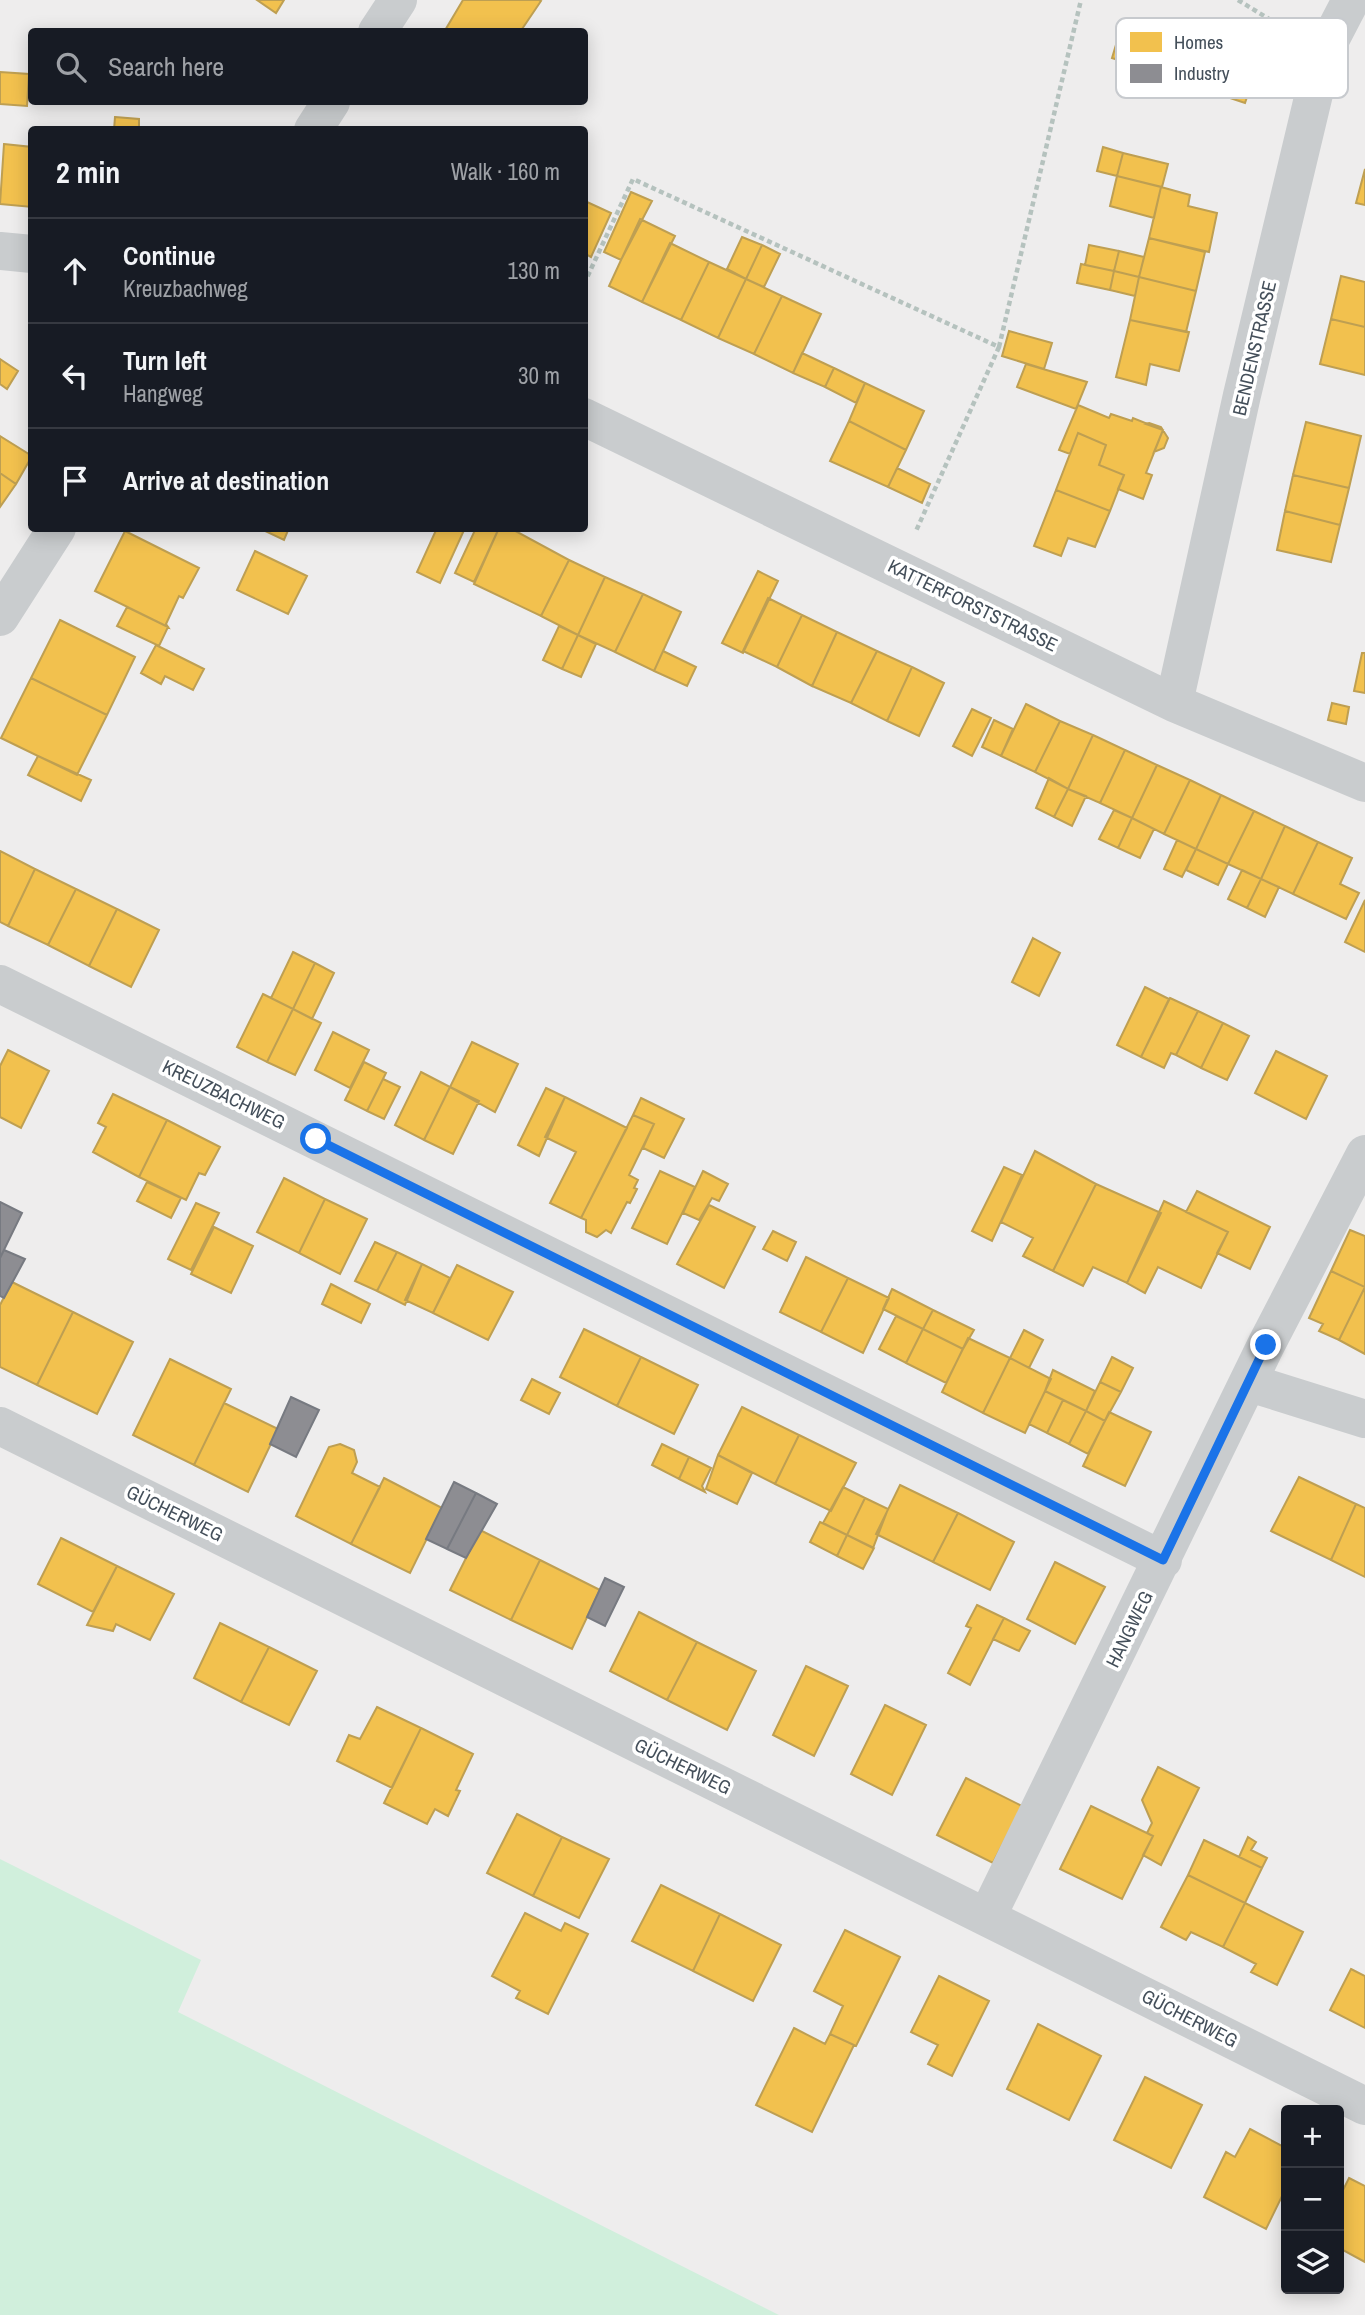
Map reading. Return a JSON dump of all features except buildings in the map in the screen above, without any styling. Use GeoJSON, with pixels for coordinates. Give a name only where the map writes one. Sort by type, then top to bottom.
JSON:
{"type":"FeatureCollection","features":[{"type":"Feature","properties":{"kind":"street"},"geometry":{"type":"LineString","coordinates":[[380,28],[398,0]]}},
{"type":"Feature","properties":{"kind":"street","name":"BENDENSTRASSE"},"geometry":{"type":"LineString","coordinates":[[1342,18],[1351,0]]}},
{"type":"Feature","properties":{"kind":"street","name":"BENDENSTRASSE"},"geometry":{"type":"LineString","coordinates":[[1174,703],[1242,395],[1313,98]]}},
{"type":"Feature","properties":{"kind":"street"},"geometry":{"type":"LineString","coordinates":[[316,126],[329,105]]}},
{"type":"Feature","properties":{"kind":"street"},"geometry":{"type":"LineString","coordinates":[[0,251],[28,254]]}},
{"type":"Feature","properties":{"kind":"street","name":"KATTERFORSTSTRASSE"},"geometry":{"type":"LineString","coordinates":[[588,419],[1174,703],[1365,783]]}},
{"type":"Feature","properties":{"kind":"street"},"geometry":{"type":"LineString","coordinates":[[0,617],[54,532]]}},
{"type":"Feature","properties":{"kind":"street","name":"KREUZBACHWEG"},"geometry":{"type":"LineString","coordinates":[[0,984],[1163,1560]]}},
{"type":"Feature","properties":{"kind":"street","name":"HANGWEG"},"geometry":{"type":"LineString","coordinates":[[987,1917],[1250,1384],[1266,1345],[1365,1154]]}},
{"type":"Feature","properties":{"kind":"street"},"geometry":{"type":"LineString","coordinates":[[1250,1384],[1365,1419]]}},
{"type":"Feature","properties":{"kind":"street","name":"GÜCHERWEG"},"geometry":{"type":"LineString","coordinates":[[0,1426],[1365,2106]]}},
{"type":"Feature","properties":{"kind":"path"},"geometry":{"type":"LineString","coordinates":[[899,569],[999,348],[1081,0]]}},
{"type":"Feature","properties":{"kind":"path"},"geometry":{"type":"LineString","coordinates":[[1238,0],[1268,18]]}},
{"type":"Feature","properties":{"kind":"path"},"geometry":{"type":"LineString","coordinates":[[588,275],[633,179],[999,348]]}},
{"type":"Feature","properties":{"kind":"green space"},"geometry":{"type":"Polygon","coordinates":[[[0,1859],[201,1960],[178,2012],[779,2315],[0,2315],[0,1859]]]}},
{"type":"Feature","properties":{"kind":"route"},"geometry":{"type":"LineString","coordinates":[[316,1139],[1163,1560],[1250,1384],[1266,1345]]}}]}
